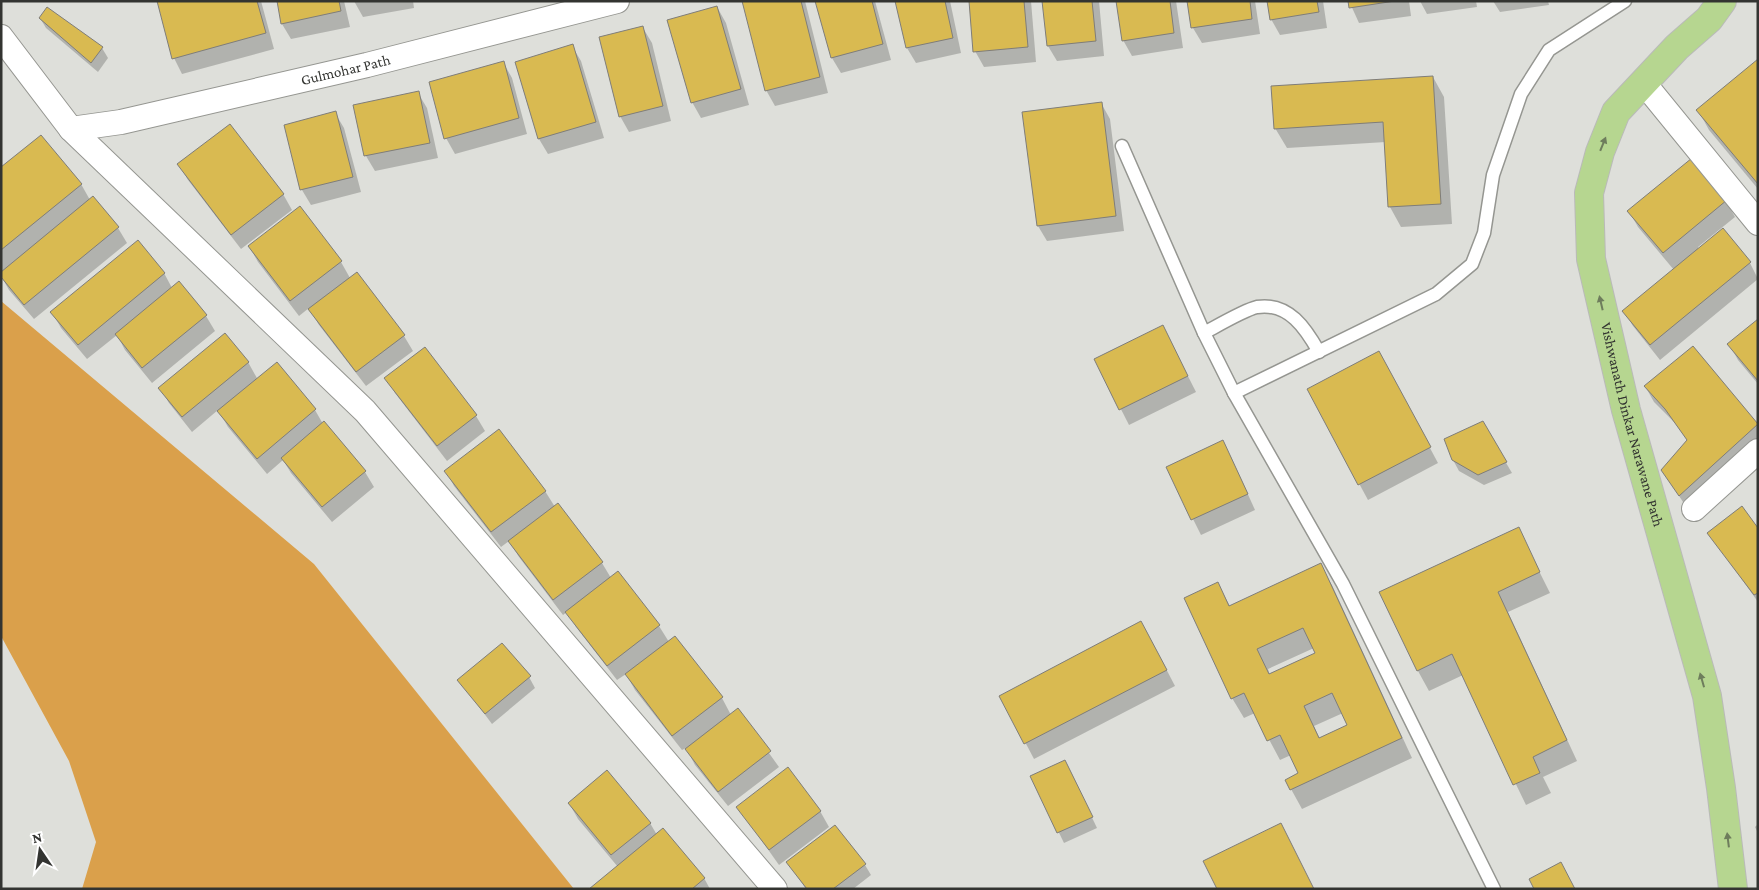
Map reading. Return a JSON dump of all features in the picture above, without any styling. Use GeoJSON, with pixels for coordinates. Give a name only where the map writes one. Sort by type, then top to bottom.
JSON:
{"type":"FeatureCollection","features":[{"type":"Feature","properties":{"kind":"main road","name":"Vishwanath Dinkar Narawane Path"},"geometry":{"type":"LineString","coordinates":[[1722,1],[1709,19],[1677,47],[1616,112],[1600,152],[1589,193],[1591,259],[1626,410],[1707,696],[1721,788],[1733,889]]}},
{"type":"Feature","properties":{"kind":"street","name":"Gulmohar Path"},"geometry":{"type":"LineString","coordinates":[[71,129],[121,122],[357,68],[617,1]]}},
{"type":"Feature","properties":{"kind":"street"},"geometry":{"type":"LineString","coordinates":[[1,38],[71,129],[365,411],[775,889]]}},
{"type":"Feature","properties":{"kind":"street"},"geometry":{"type":"LineString","coordinates":[[1643,82],[1758,223]]}},
{"type":"Feature","properties":{"kind":"street"},"geometry":{"type":"LineString","coordinates":[[1694,509],[1758,452]]}},
{"type":"Feature","properties":{"kind":"lane"},"geometry":{"type":"LineString","coordinates":[[1234,393],[1436,294],[1472,264],[1484,233],[1493,175],[1521,94],[1549,50],[1625,1]]}},
{"type":"Feature","properties":{"kind":"lane"},"geometry":{"type":"LineString","coordinates":[[1122,146],[1204,333],[1234,393],[1343,584],[1494,889]]}},
{"type":"Feature","properties":{"kind":"lane"},"geometry":{"type":"LineString","coordinates":[[1204,333],[1257,307],[1272,308],[1296,318],[1306,328],[1319,352]]}},
{"type":"Feature","properties":{"kind":"shaded area"},"geometry":{"type":"Polygon","coordinates":[[[1,301],[314,564],[574,889],[82,889],[96,842],[69,761],[1,636],[1,301]]]}},
{"type":"Feature","properties":{"kind":"building"},"geometry":{"type":"Polygon","coordinates":[[[157,1],[257,1],[266,33],[172,59],[157,1]]]}},
{"type":"Feature","properties":{"kind":"building"},"geometry":{"type":"Polygon","coordinates":[[[277,1],[339,1],[341,11],[281,24],[277,1]]]}},
{"type":"Feature","properties":{"kind":"building"},"geometry":{"type":"Polygon","coordinates":[[[742,1],[801,1],[820,77],[765,91],[742,1]]]}},
{"type":"Feature","properties":{"kind":"building"},"geometry":{"type":"Polygon","coordinates":[[[815,1],[872,1],[883,44],[831,58],[815,1]]]}},
{"type":"Feature","properties":{"kind":"building"},"geometry":{"type":"Polygon","coordinates":[[[895,1],[945,1],[953,38],[906,48],[895,1]]]}},
{"type":"Feature","properties":{"kind":"building"},"geometry":{"type":"Polygon","coordinates":[[[969,1],[1024,1],[1028,47],[973,52],[969,1]]]}},
{"type":"Feature","properties":{"kind":"building"},"geometry":{"type":"Polygon","coordinates":[[[1042,1],[1092,1],[1096,41],[1047,46],[1042,1]]]}},
{"type":"Feature","properties":{"kind":"building"},"geometry":{"type":"Polygon","coordinates":[[[1116,1],[1170,1],[1174,33],[1122,41],[1116,1]]]}},
{"type":"Feature","properties":{"kind":"building"},"geometry":{"type":"Polygon","coordinates":[[[1187,1],[1250,1],[1252,19],[1191,28],[1187,1]]]}},
{"type":"Feature","properties":{"kind":"building"},"geometry":{"type":"Polygon","coordinates":[[[1267,1],[1317,1],[1319,12],[1270,20],[1267,1]]]}},
{"type":"Feature","properties":{"kind":"building"},"geometry":{"type":"Polygon","coordinates":[[[1348,1],[1395,1],[1349,8],[1348,1]]]}},
{"type":"Feature","properties":{"kind":"building"},"geometry":{"type":"Polygon","coordinates":[[[717,6],[741,89],[691,103],[667,20],[717,6]]]}},
{"type":"Feature","properties":{"kind":"building"},"geometry":{"type":"Polygon","coordinates":[[[47,7],[103,47],[91,63],[39,18],[47,7]]]}},
{"type":"Feature","properties":{"kind":"building"},"geometry":{"type":"Polygon","coordinates":[[[643,26],[663,106],[619,117],[599,37],[643,26]]]}},
{"type":"Feature","properties":{"kind":"building"},"geometry":{"type":"Polygon","coordinates":[[[573,44],[596,122],[538,139],[515,62],[573,44]]]}},
{"type":"Feature","properties":{"kind":"building"},"geometry":{"type":"Polygon","coordinates":[[[1758,59],[1758,184],[1696,110],[1758,59]]]}},
{"type":"Feature","properties":{"kind":"building"},"geometry":{"type":"Polygon","coordinates":[[[504,61],[519,118],[444,139],[429,82],[504,61]]]}},
{"type":"Feature","properties":{"kind":"building"},"geometry":{"type":"Polygon","coordinates":[[[1433,76],[1441,204],[1388,207],[1383,122],[1274,129],[1271,86],[1433,76]]]}},
{"type":"Feature","properties":{"kind":"building"},"geometry":{"type":"Polygon","coordinates":[[[419,91],[430,143],[364,156],[353,105],[419,91]]]}},
{"type":"Feature","properties":{"kind":"building"},"geometry":{"type":"Polygon","coordinates":[[[1102,102],[1116,216],[1037,226],[1022,112],[1102,102]]]}},
{"type":"Feature","properties":{"kind":"building"},"geometry":{"type":"Polygon","coordinates":[[[336,111],[353,177],[300,190],[284,125],[336,111]]]}},
{"type":"Feature","properties":{"kind":"building"},"geometry":{"type":"Polygon","coordinates":[[[230,124],[284,194],[231,235],[177,164],[230,124]]]}},
{"type":"Feature","properties":{"kind":"building"},"geometry":{"type":"Polygon","coordinates":[[[41,135],[82,184],[1,250],[1,167],[41,135]]]}},
{"type":"Feature","properties":{"kind":"building"},"geometry":{"type":"Polygon","coordinates":[[[1692,158],[1727,200],[1663,253],[1627,211],[1692,158]]]}},
{"type":"Feature","properties":{"kind":"building"},"geometry":{"type":"Polygon","coordinates":[[[93,196],[119,227],[24,305],[1,277],[1,272],[93,196]]]}},
{"type":"Feature","properties":{"kind":"building"},"geometry":{"type":"Polygon","coordinates":[[[300,206],[342,261],[290,301],[248,246],[300,206]]]}},
{"type":"Feature","properties":{"kind":"building"},"geometry":{"type":"Polygon","coordinates":[[[1723,228],[1751,262],[1650,345],[1622,311],[1723,228]]]}},
{"type":"Feature","properties":{"kind":"building"},"geometry":{"type":"Polygon","coordinates":[[[138,240],[165,273],[78,345],[50,312],[138,240]]]}},
{"type":"Feature","properties":{"kind":"building"},"geometry":{"type":"Polygon","coordinates":[[[357,272],[405,335],[356,372],[308,309],[357,272]]]}},
{"type":"Feature","properties":{"kind":"building"},"geometry":{"type":"Polygon","coordinates":[[[179,281],[207,315],[142,368],[115,334],[179,281]]]}},
{"type":"Feature","properties":{"kind":"building"},"geometry":{"type":"Polygon","coordinates":[[[1758,319],[1758,381],[1727,344],[1758,319]]]}},
{"type":"Feature","properties":{"kind":"building"},"geometry":{"type":"Polygon","coordinates":[[[1163,325],[1188,376],[1119,410],[1094,359],[1163,325]]]}},
{"type":"Feature","properties":{"kind":"building"},"geometry":{"type":"Polygon","coordinates":[[[225,333],[249,362],[182,417],[158,388],[225,333]]]}},
{"type":"Feature","properties":{"kind":"building"},"geometry":{"type":"Polygon","coordinates":[[[1693,346],[1758,424],[1679,496],[1661,470],[1687,440],[1665,409],[1644,386],[1693,346]]]}},
{"type":"Feature","properties":{"kind":"building"},"geometry":{"type":"Polygon","coordinates":[[[425,347],[477,415],[437,446],[384,378],[425,347]]]}},
{"type":"Feature","properties":{"kind":"building"},"geometry":{"type":"Polygon","coordinates":[[[1379,351],[1431,447],[1358,485],[1307,389],[1379,351]]]}},
{"type":"Feature","properties":{"kind":"building"},"geometry":{"type":"Polygon","coordinates":[[[277,362],[316,409],[257,459],[217,411],[277,362]]]}},
{"type":"Feature","properties":{"kind":"building"},"geometry":{"type":"Polygon","coordinates":[[[324,421],[366,471],[322,507],[281,458],[324,421]]]}},
{"type":"Feature","properties":{"kind":"building"},"geometry":{"type":"Polygon","coordinates":[[[1483,421],[1507,462],[1478,475],[1452,460],[1444,439],[1483,421]]]}},
{"type":"Feature","properties":{"kind":"building"},"geometry":{"type":"Polygon","coordinates":[[[499,429],[546,491],[491,532],[444,471],[499,429]]]}},
{"type":"Feature","properties":{"kind":"building"},"geometry":{"type":"Polygon","coordinates":[[[1223,440],[1248,494],[1191,520],[1166,467],[1223,440]]]}},
{"type":"Feature","properties":{"kind":"building"},"geometry":{"type":"Polygon","coordinates":[[[558,503],[603,562],[553,600],[508,541],[558,503]]]}},
{"type":"Feature","properties":{"kind":"building"},"geometry":{"type":"Polygon","coordinates":[[[1742,506],[1758,528],[1758,593],[1754,595],[1707,533],[1742,506]]]}},
{"type":"Feature","properties":{"kind":"building"},"geometry":{"type":"Polygon","coordinates":[[[1519,527],[1540,572],[1498,592],[1567,740],[1533,757],[1540,773],[1513,785],[1452,654],[1417,671],[1379,592],[1519,527]]]}},
{"type":"Feature","properties":{"kind":"building"},"geometry":{"type":"Polygon","coordinates":[[[1321,563],[1402,738],[1290,790],[1285,780],[1298,773],[1280,735],[1267,741],[1244,693],[1231,699],[1184,598],[1218,582],[1229,606],[1321,563]],[[1303,628],[1257,649],[1269,674],[1315,653],[1303,628]],[[1332,693],[1304,706],[1319,738],[1347,725],[1332,693]]]}},
{"type":"Feature","properties":{"kind":"building"},"geometry":{"type":"Polygon","coordinates":[[[618,571],[660,625],[607,666],[565,612],[618,571]]]}},
{"type":"Feature","properties":{"kind":"building"},"geometry":{"type":"Polygon","coordinates":[[[1141,621],[1167,670],[1024,744],[999,696],[1141,621]]]}},
{"type":"Feature","properties":{"kind":"building"},"geometry":{"type":"Polygon","coordinates":[[[675,636],[723,697],[672,736],[625,674],[675,636]]]}},
{"type":"Feature","properties":{"kind":"building"},"geometry":{"type":"Polygon","coordinates":[[[502,643],[531,676],[485,714],[457,680],[502,643]]]}},
{"type":"Feature","properties":{"kind":"building"},"geometry":{"type":"Polygon","coordinates":[[[738,708],[771,751],[718,792],[685,749],[738,708]]]}},
{"type":"Feature","properties":{"kind":"building"},"geometry":{"type":"Polygon","coordinates":[[[1065,760],[1093,817],[1057,833],[1030,776],[1065,760]]]}},
{"type":"Feature","properties":{"kind":"building"},"geometry":{"type":"Polygon","coordinates":[[[788,767],[821,811],[769,850],[736,807],[788,767]]]}},
{"type":"Feature","properties":{"kind":"building"},"geometry":{"type":"Polygon","coordinates":[[[607,770],[651,823],[611,855],[568,803],[607,770]]]}},
{"type":"Feature","properties":{"kind":"building"},"geometry":{"type":"Polygon","coordinates":[[[1281,823],[1314,889],[1217,889],[1203,861],[1281,823]]]}},
{"type":"Feature","properties":{"kind":"building"},"geometry":{"type":"Polygon","coordinates":[[[835,825],[866,864],[833,889],[807,889],[786,862],[835,825]]]}},
{"type":"Feature","properties":{"kind":"building"},"geometry":{"type":"Polygon","coordinates":[[[663,828],[705,878],[692,889],[589,889],[663,828]]]}},
{"type":"Feature","properties":{"kind":"building"},"geometry":{"type":"Polygon","coordinates":[[[1561,862],[1575,889],[1534,889],[1529,879],[1561,862]]]}}]}
